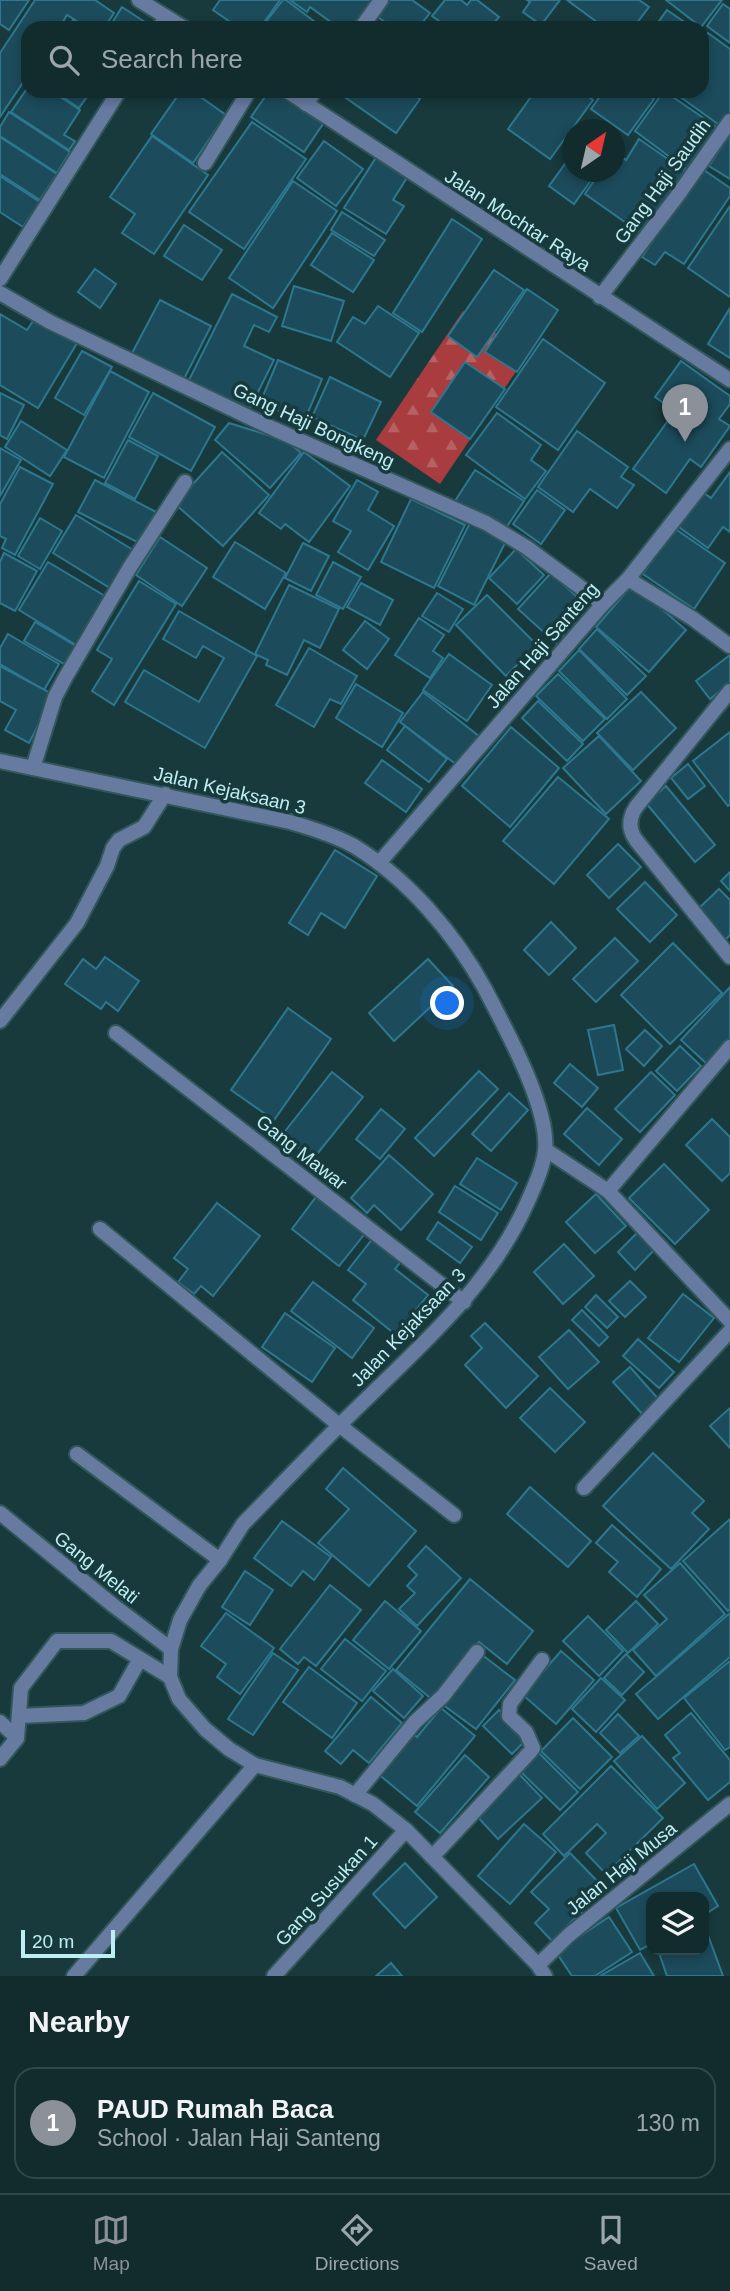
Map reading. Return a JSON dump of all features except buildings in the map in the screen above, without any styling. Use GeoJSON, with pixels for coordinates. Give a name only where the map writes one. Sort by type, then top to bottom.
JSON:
{"type":"FeatureCollection","features":[{"type":"Feature","properties":{"kind":"street"},"geometry":{"type":"LineString","coordinates":[[139,0],[161,21]]}},
{"type":"Feature","properties":{"kind":"street"},"geometry":{"type":"LineString","coordinates":[[366,21],[381,0]]}},
{"type":"Feature","properties":{"kind":"street"},"geometry":{"type":"LineString","coordinates":[[0,279],[115,98]]}},
{"type":"Feature","properties":{"kind":"street"},"geometry":{"type":"LineString","coordinates":[[205,163],[245,98]]}},
{"type":"Feature","properties":{"kind":"street","name":"Jalan Mochtar Raya"},"geometry":{"type":"LineString","coordinates":[[297,98],[730,380]]}},
{"type":"Feature","properties":{"kind":"street"},"geometry":{"type":"LineString","coordinates":[[306,104],[311,98]]}},
{"type":"Feature","properties":{"kind":"street","name":"Gang Haji Saudih"},"geometry":{"type":"LineString","coordinates":[[600,297],[678,195],[730,121]]}},
{"type":"Feature","properties":{"kind":"street","name":"Gang Haji Bongkeng"},"geometry":{"type":"LineString","coordinates":[[0,293],[50,322],[274,429],[486,523],[526,547],[603,604]]}},
{"type":"Feature","properties":{"kind":"street","name":"Jalan Haji Santeng"},"geometry":{"type":"LineString","coordinates":[[379,863],[603,604],[628,579],[730,449]]}},
{"type":"Feature","properties":{"kind":"street"},"geometry":{"type":"LineString","coordinates":[[33,768],[55,697],[65,678],[130,567],[185,482]]}},
{"type":"Feature","properties":{"kind":"street"},"geometry":{"type":"LineString","coordinates":[[628,579],[692,618],[730,646]]}},
{"type":"Feature","properties":{"kind":"street"},"geometry":{"type":"LineString","coordinates":[[730,691],[632,812],[630,827],[636,840],[730,957]]}},
{"type":"Feature","properties":{"kind":"street","name":"Jalan Kejaksaan 3"},"geometry":{"type":"LineString","coordinates":[[0,761],[290,822],[320,831],[351,845],[379,863],[426,907],[478,976],[531,1086],[542,1115],[546,1150],[540,1172],[506,1245],[464,1302],[243,1524],[199,1586],[180,1620],[171,1649],[170,1676],[179,1699],[205,1729],[229,1749],[255,1765],[320,1781],[355,1795],[373,1804],[406,1830],[541,1970]]}},
{"type":"Feature","properties":{"kind":"street"},"geometry":{"type":"LineString","coordinates":[[0,1021],[76,923],[107,866],[113,848],[119,840],[144,827],[165,794]]}},
{"type":"Feature","properties":{"kind":"street","name":"Gang Mawar"},"geometry":{"type":"LineString","coordinates":[[116,1033],[464,1302]]}},
{"type":"Feature","properties":{"kind":"street"},"geometry":{"type":"LineString","coordinates":[[608,1191],[730,1046]]}},
{"type":"Feature","properties":{"kind":"street"},"geometry":{"type":"LineString","coordinates":[[546,1150],[608,1191],[730,1321]]}},
{"type":"Feature","properties":{"kind":"street"},"geometry":{"type":"LineString","coordinates":[[100,1229],[454,1515]]}},
{"type":"Feature","properties":{"kind":"street"},"geometry":{"type":"LineString","coordinates":[[584,1488],[730,1331]]}},
{"type":"Feature","properties":{"kind":"street"},"geometry":{"type":"LineString","coordinates":[[77,1454],[220,1560]]}},
{"type":"Feature","properties":{"kind":"street","name":"Gang Melati"},"geometry":{"type":"LineString","coordinates":[[0,1513],[171,1649]]}},
{"type":"Feature","properties":{"kind":"street"},"geometry":{"type":"LineString","coordinates":[[0,1759],[17,1738],[21,1688],[57,1641],[111,1641],[170,1676]]}},
{"type":"Feature","properties":{"kind":"street"},"geometry":{"type":"LineString","coordinates":[[355,1795],[415,1722],[443,1696],[477,1652]]}},
{"type":"Feature","properties":{"kind":"street"},"geometry":{"type":"LineString","coordinates":[[19,1716],[84,1713],[119,1696],[140,1659]]}},
{"type":"Feature","properties":{"kind":"street"},"geometry":{"type":"LineString","coordinates":[[432,1857],[533,1748],[531,1739],[509,1716],[508,1711],[510,1704],[542,1660]]}},
{"type":"Feature","properties":{"kind":"street"},"geometry":{"type":"LineString","coordinates":[[0,1722],[17,1738]]}},
{"type":"Feature","properties":{"kind":"street"},"geometry":{"type":"LineString","coordinates":[[74,1976],[255,1765]]}},
{"type":"Feature","properties":{"kind":"street","name":"Jalan Haji Musa"},"geometry":{"type":"LineString","coordinates":[[541,1970],[569,1935],[730,1804]]}},
{"type":"Feature","properties":{"kind":"street","name":"Gang Susukan 1"},"geometry":{"type":"LineString","coordinates":[[274,1976],[406,1830]]}},
{"type":"Feature","properties":{"kind":"green space"},"geometry":{"type":"Polygon","coordinates":[[[463,311],[527,355],[440,484],[376,440],[463,311]]]}},
{"type":"Feature","properties":{"kind":"place","name":"PAUD Rumah Baca"},"geometry":{"type":"Point","coordinates":[685,442]}}]}
